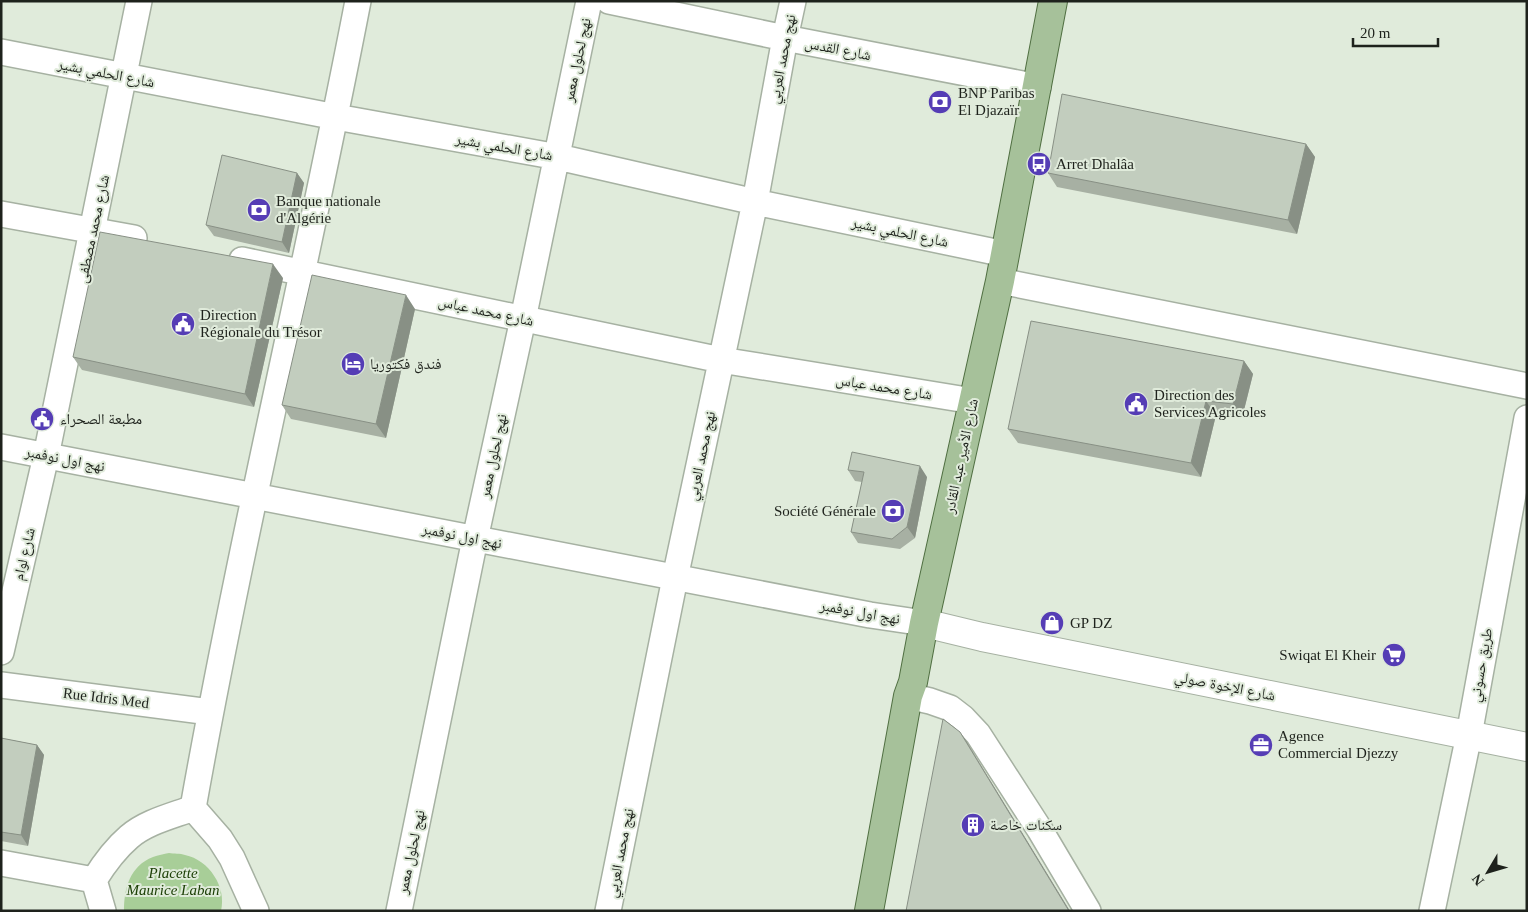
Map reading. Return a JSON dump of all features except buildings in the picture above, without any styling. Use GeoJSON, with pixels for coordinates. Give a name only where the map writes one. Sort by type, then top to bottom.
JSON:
{"type":"FeatureCollection","features":[{"type":"Feature","properties":{"kind":"main road","name":"شارع الأمير عبد القادر"},"geometry":{"type":"LineString","coordinates":[[868,911],[908,696],[914,682],[924,623],[1000,281],[1053,1]]}},
{"type":"Feature","properties":{"kind":"street","name":"شارع محمد مصطفى"},"geometry":{"type":"LineString","coordinates":[[46,456],[140,1]]}},
{"type":"Feature","properties":{"kind":"street"},"geometry":{"type":"LineString","coordinates":[[193,808],[210,712],[254,496],[336,117],[358,1]]}},
{"type":"Feature","properties":{"kind":"street","name":"نهج لحلول معمر"},"geometry":{"type":"LineString","coordinates":[[398,911],[475,539],[558,157],[589,1]]}},
{"type":"Feature","properties":{"kind":"street","name":"شارع القدس"},"geometry":{"type":"LineString","coordinates":[[609,1],[784,38],[1038,87]]}},
{"type":"Feature","properties":{"kind":"street","name":"نهج محمد العربي"},"geometry":{"type":"LineString","coordinates":[[608,911],[675,578],[755,202],[784,38],[793,1]]}},
{"type":"Feature","properties":{"kind":"street","name":"شارع الحلمي بشير"},"geometry":{"type":"LineString","coordinates":[[1,52],[336,117],[558,157],[755,202],[1005,254]]}},
{"type":"Feature","properties":{"kind":"street"},"geometry":{"type":"LineString","coordinates":[[1,214],[160,244]]}},
{"type":"Feature","properties":{"kind":"street","name":"شارع محمد عباس"},"geometry":{"type":"LineString","coordinates":[[217,255],[721,360],[973,402]]}},
{"type":"Feature","properties":{"kind":"street"},"geometry":{"type":"LineString","coordinates":[[1000,281],[1527,386]]}},
{"type":"Feature","properties":{"kind":"street","name":"طريق حسوني"},"geometry":{"type":"LineString","coordinates":[[1432,911],[1469,735],[1527,418]]}},
{"type":"Feature","properties":{"kind":"street","name":"نهج اول نوفمبر"},"geometry":{"type":"LineString","coordinates":[[1,447],[675,578],[870,615],[924,623]]}},
{"type":"Feature","properties":{"kind":"street","name":"شارع لوام"},"geometry":{"type":"LineString","coordinates":[[1,652],[46,456]]}},
{"type":"Feature","properties":{"kind":"street","name":"شارع الإخوة صولي"},"geometry":{"type":"LineString","coordinates":[[924,623],[982,637],[1527,746]]}},
{"type":"Feature","properties":{"kind":"street","name":"Rue Idris Med"},"geometry":{"type":"LineString","coordinates":[[1,685],[210,712]]}},
{"type":"Feature","properties":{"kind":"street"},"geometry":{"type":"LineString","coordinates":[[908,696],[950,708],[963,718],[978,734],[1040,830],[1088,911]]}},
{"type":"Feature","properties":{"kind":"street"},"geometry":{"type":"LineString","coordinates":[[103,911],[94,880],[104,863],[129,836],[160,820],[193,808]]}},
{"type":"Feature","properties":{"kind":"street"},"geometry":{"type":"LineString","coordinates":[[193,808],[220,839],[232,858],[258,910]]}},
{"type":"Feature","properties":{"kind":"street"},"geometry":{"type":"LineString","coordinates":[[1,863],[94,880]]}},
{"type":"Feature","properties":{"kind":"green space","name":"Placette Maurice Laban"},"geometry":{"type":"Polygon","coordinates":[[[169,853],[194,858],[202,862],[209,869],[219,884],[222,902],[221,911],[124,911],[127,886],[134,872],[145,861],[155,856],[169,853]]]}},
{"type":"Feature","properties":{"kind":"place","name":"BNP Paribas El Djazaïr"},"geometry":{"type":"Point","coordinates":[940,102]}},
{"type":"Feature","properties":{"kind":"place","name":"Arret Dhalâa"},"geometry":{"type":"Point","coordinates":[1039,164]}},
{"type":"Feature","properties":{"kind":"place","name":"Banque nationale d'Algérie"},"geometry":{"type":"Point","coordinates":[259,210]}},
{"type":"Feature","properties":{"kind":"place","name":"Direction Régionale du Trésor"},"geometry":{"type":"Point","coordinates":[183,324]}},
{"type":"Feature","properties":{"kind":"place","name":"فندق فكتوريا"},"geometry":{"type":"Point","coordinates":[353,364]}},
{"type":"Feature","properties":{"kind":"place","name":"Direction des Services Agricoles"},"geometry":{"type":"Point","coordinates":[1136,404]}},
{"type":"Feature","properties":{"kind":"place","name":"مطبعة الصحراء"},"geometry":{"type":"Point","coordinates":[42,419]}},
{"type":"Feature","properties":{"kind":"place","name":"Société Générale"},"geometry":{"type":"Point","coordinates":[893,511]}},
{"type":"Feature","properties":{"kind":"place","name":"GP DZ"},"geometry":{"type":"Point","coordinates":[1052,623]}},
{"type":"Feature","properties":{"kind":"place","name":"Swiqat El Kheir"},"geometry":{"type":"Point","coordinates":[1394,655]}},
{"type":"Feature","properties":{"kind":"place","name":"Agence Commercial Djezzy"},"geometry":{"type":"Point","coordinates":[1261,745]}},
{"type":"Feature","properties":{"kind":"place","name":"سكنات خاصة"},"geometry":{"type":"Point","coordinates":[973,825]}}]}
